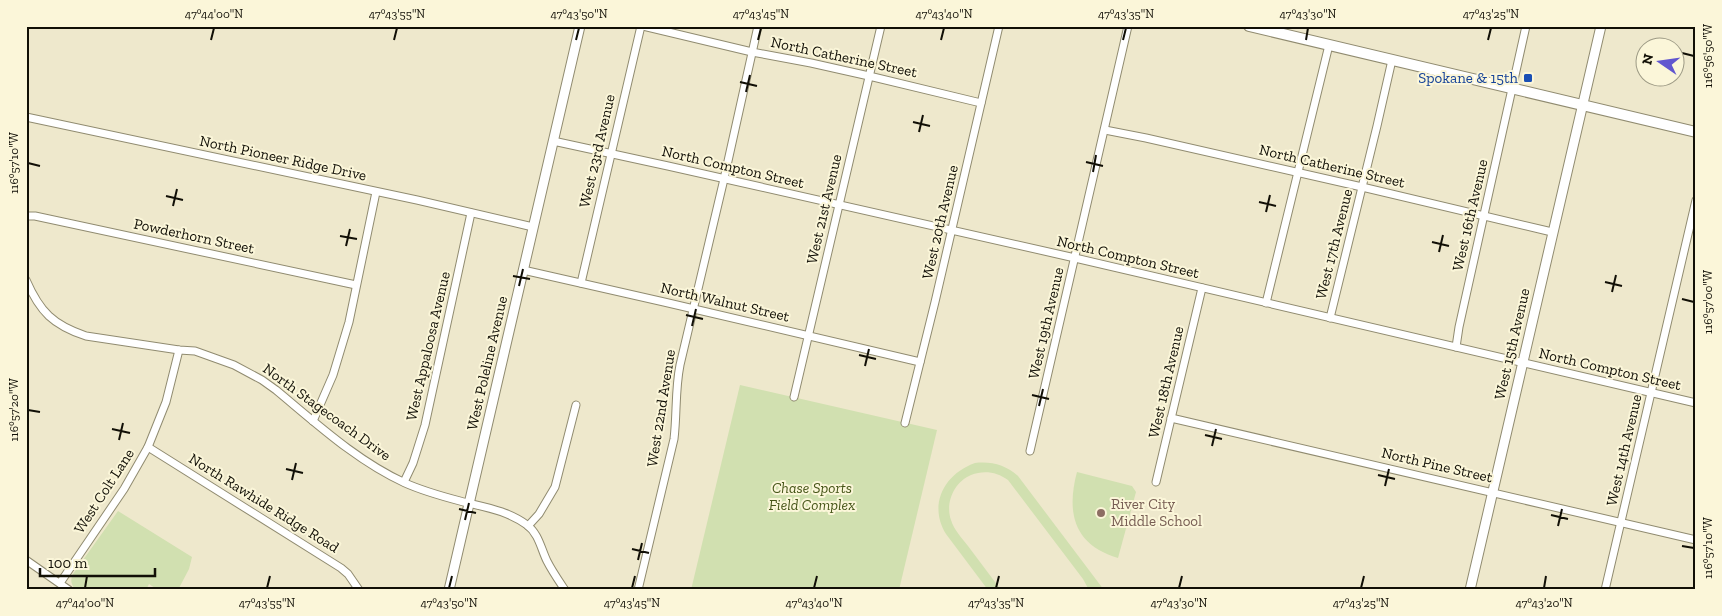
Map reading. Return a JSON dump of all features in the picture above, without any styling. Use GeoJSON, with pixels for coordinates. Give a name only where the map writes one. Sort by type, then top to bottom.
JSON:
{"type":"FeatureCollection","features":[{"type":"Feature","properties":{"kind":"main road"},"geometry":{"type":"LineString","coordinates":[[1249,26],[1512,90],[1696,132]]}},
{"type":"Feature","properties":{"kind":"street","name":"West Poleline Avenue"},"geometry":{"type":"LineString","coordinates":[[449,590],[580,26]]}},
{"type":"Feature","properties":{"kind":"street","name":"North Catherine Street"},"geometry":{"type":"LineString","coordinates":[[642,26],[752,52],[869,76],[981,103]]}},
{"type":"Feature","properties":{"kind":"street","name":"West 23rd Avenue"},"geometry":{"type":"LineString","coordinates":[[581,283],[642,26]]}},
{"type":"Feature","properties":{"kind":"street","name":"West 22nd Avenue"},"geometry":{"type":"LineString","coordinates":[[638,590],[674,439],[677,415],[676,383],[758,26]]}},
{"type":"Feature","properties":{"kind":"street","name":"West 21st Avenue"},"geometry":{"type":"LineString","coordinates":[[794,397],[881,26]]}},
{"type":"Feature","properties":{"kind":"street","name":"West 20th Avenue"},"geometry":{"type":"LineString","coordinates":[[905,423],[999,26]]}},
{"type":"Feature","properties":{"kind":"street","name":"West 19th Avenue"},"geometry":{"type":"LineString","coordinates":[[1030,451],[1128,26]]}},
{"type":"Feature","properties":{"kind":"street","name":"West 16th Avenue"},"geometry":{"type":"LineString","coordinates":[[1456,347],[1458,327],[1526,26]]}},
{"type":"Feature","properties":{"kind":"street","name":"West 15th Avenue"},"geometry":{"type":"LineString","coordinates":[[1470,590],[1601,26]]}},
{"type":"Feature","properties":{"kind":"street"},"geometry":{"type":"LineString","coordinates":[[1266,303],[1329,46]]}},
{"type":"Feature","properties":{"kind":"street","name":"West 17th Avenue"},"geometry":{"type":"LineString","coordinates":[[1330,318],[1392,60]]}},
{"type":"Feature","properties":{"kind":"street","name":"North Pioneer Ridge Drive"},"geometry":{"type":"LineString","coordinates":[[26,116],[533,228]]}},
{"type":"Feature","properties":{"kind":"street","name":"North Catherine Street"},"geometry":{"type":"LineString","coordinates":[[1105,130],[1362,187],[1552,232]]}},
{"type":"Feature","properties":{"kind":"street","name":"North Compton Street"},"geometry":{"type":"LineString","coordinates":[[553,141],[1075,258],[1696,402]]}},
{"type":"Feature","properties":{"kind":"street"},"geometry":{"type":"LineString","coordinates":[[313,421],[338,360],[349,322],[376,192]]}},
{"type":"Feature","properties":{"kind":"street","name":"West 14th Avenue"},"geometry":{"type":"LineString","coordinates":[[1605,590],[1696,200]]}},
{"type":"Feature","properties":{"kind":"street","name":"West Appaloosa Avenue"},"geometry":{"type":"LineString","coordinates":[[404,482],[413,463],[425,425],[471,213]]}},
{"type":"Feature","properties":{"kind":"street","name":"Powderhorn Street"},"geometry":{"type":"LineString","coordinates":[[26,216],[36,216],[356,285]]}},
{"type":"Feature","properties":{"kind":"street","name":"North Walnut Street"},"geometry":{"type":"LineString","coordinates":[[523,270],[920,362]]}},
{"type":"Feature","properties":{"kind":"street","name":"North Stagecoach Drive"},"geometry":{"type":"LineString","coordinates":[[26,280],[29,294],[40,308],[50,318],[74,332],[86,336],[196,351],[244,369],[276,390],[363,460],[404,482],[433,494],[499,510],[514,516],[528,526],[536,535],[546,560],[566,590]]}},
{"type":"Feature","properties":{"kind":"street","name":"West 18th Avenue"},"geometry":{"type":"LineString","coordinates":[[1156,482],[1202,288]]}},
{"type":"Feature","properties":{"kind":"street","name":"West Colt Lane"},"geometry":{"type":"LineString","coordinates":[[60,583],[124,489],[148,447],[166,402],[179,350]]}},
{"type":"Feature","properties":{"kind":"street"},"geometry":{"type":"LineString","coordinates":[[528,526],[539,514],[555,486],[576,406]]}},
{"type":"Feature","properties":{"kind":"street","name":"North Pine Street"},"geometry":{"type":"LineString","coordinates":[[1171,418],[1696,540]]}},
{"type":"Feature","properties":{"kind":"street","name":"North Rawhide Ridge Road"},"geometry":{"type":"LineString","coordinates":[[148,447],[324,557],[348,574],[359,590]]}},
{"type":"Feature","properties":{"kind":"street"},"geometry":{"type":"LineString","coordinates":[[26,560],[69,590]]}},
{"type":"Feature","properties":{"kind":"green space","name":"Chase Sports Field Complex"},"geometry":{"type":"Polygon","coordinates":[[[740,385],[937,430],[899,590],[691,590],[740,385]]]}},
{"type":"Feature","properties":{"kind":"green space"},"geometry":{"type":"Polygon","coordinates":[[[975,463],[998,465],[1018,476],[1104,590],[1089,590],[1083,579],[1008,480],[999,475],[986,472],[971,475],[960,483],[952,494],[949,513],[956,531],[1001,590],[988,590],[946,534],[939,512],[939,502],[947,483],[964,468],[975,463]]]}},
{"type":"Feature","properties":{"kind":"green space"},"geometry":{"type":"Polygon","coordinates":[[[1077,472],[1132,486],[1136,492],[1118,558],[1091,545],[1077,526],[1073,501],[1077,472]]]}},
{"type":"Feature","properties":{"kind":"green space"},"geometry":{"type":"Polygon","coordinates":[[[118,511],[192,557],[189,569],[178,590],[158,590],[149,584],[146,590],[76,590],[74,588],[71,580],[73,574],[118,511]]]}},
{"type":"Feature","properties":{"kind":"place","name":"Spokane & 15th"},"geometry":{"type":"Point","coordinates":[1528,78]}},
{"type":"Feature","properties":{"kind":"place","name":"River City Middle School"},"geometry":{"type":"Point","coordinates":[1101,513]}}]}
